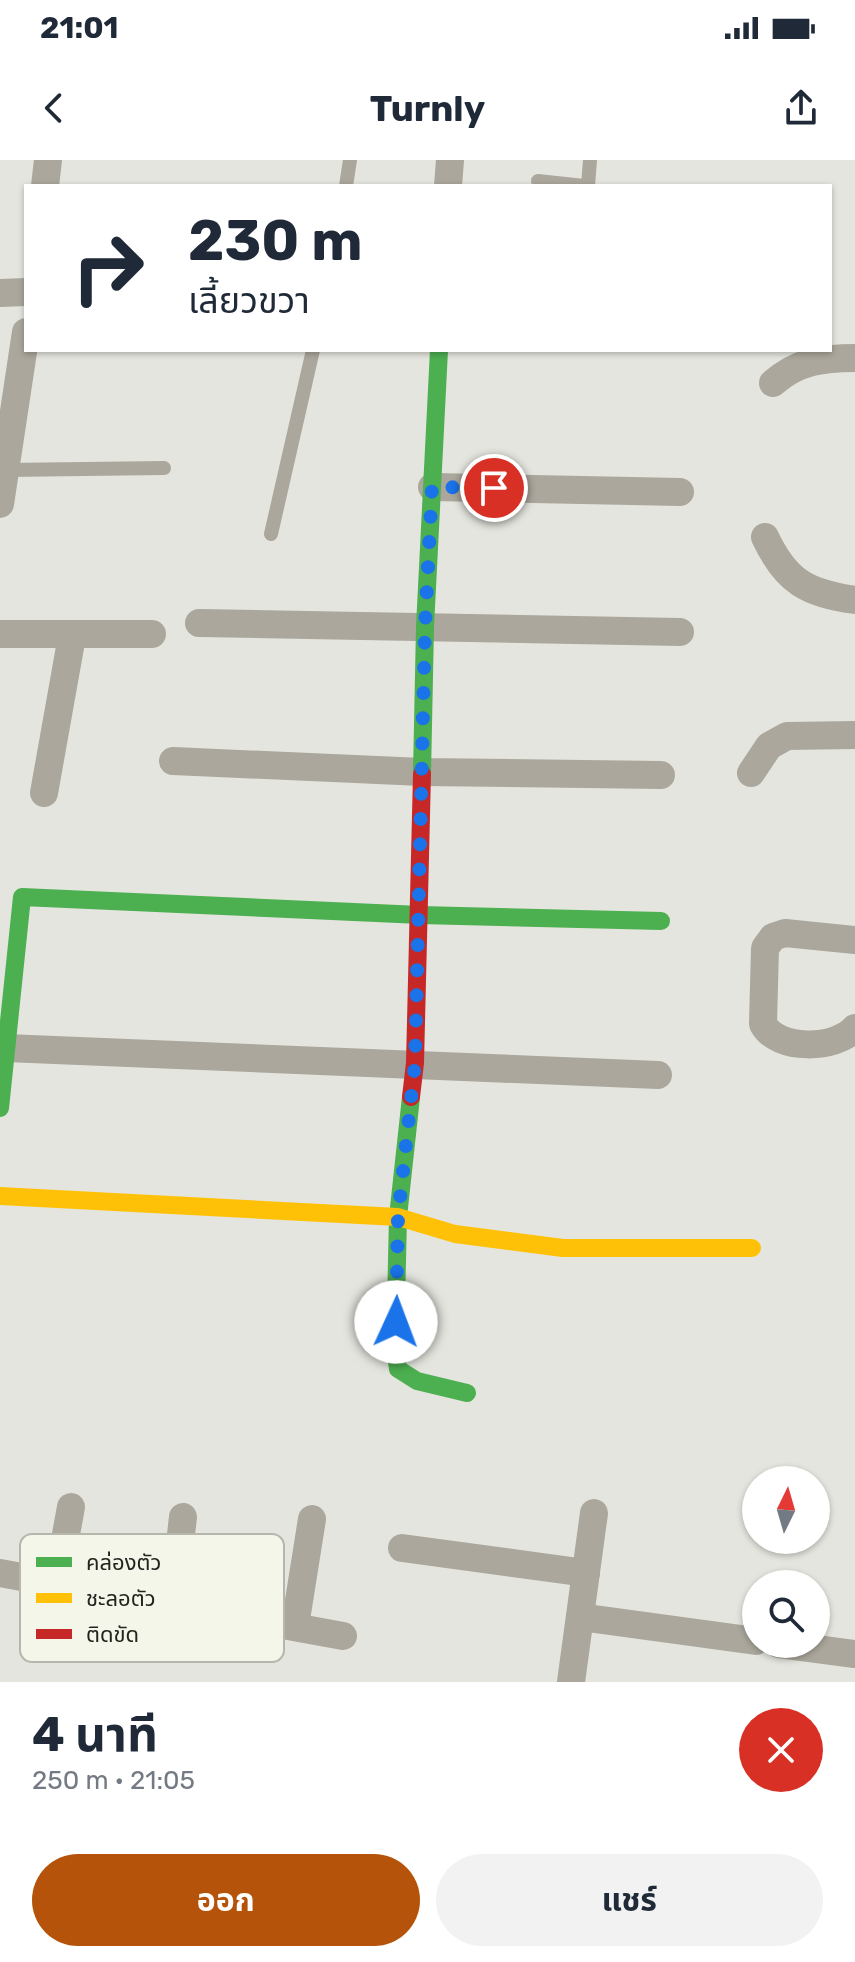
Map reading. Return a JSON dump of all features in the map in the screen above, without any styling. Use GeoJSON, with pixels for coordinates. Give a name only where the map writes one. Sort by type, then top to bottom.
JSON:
{"type":"FeatureCollection","features":[{"type":"Feature","properties":{"kind":"street"},"geometry":{"type":"LineString","coordinates":[[45,184],[48,160]]}},
{"type":"Feature","properties":{"kind":"street"},"geometry":{"type":"LineString","coordinates":[[448,184],[450,160]]}},
{"type":"Feature","properties":{"kind":"street"},"geometry":{"type":"LineString","coordinates":[[0,293],[24,292]]}},
{"type":"Feature","properties":{"kind":"street"},"geometry":{"type":"LineString","coordinates":[[0,504],[2,470],[24,344]]}},
{"type":"Feature","properties":{"kind":"street"},"geometry":{"type":"LineString","coordinates":[[439,352],[425,627],[415,1063],[398,1217],[395,1348],[398,1369],[417,1381],[467,1393]]}},
{"type":"Feature","properties":{"kind":"street"},"geometry":{"type":"LineString","coordinates":[[773,383],[790,368],[812,362],[855,358]]}},
{"type":"Feature","properties":{"kind":"street"},"geometry":{"type":"LineString","coordinates":[[432,487],[680,492]]}},
{"type":"Feature","properties":{"kind":"street"},"geometry":{"type":"LineString","coordinates":[[765,537],[782,569],[799,584],[822,595],[855,600]]}},
{"type":"Feature","properties":{"kind":"street"},"geometry":{"type":"LineString","coordinates":[[199,623],[680,632]]}},
{"type":"Feature","properties":{"kind":"street"},"geometry":{"type":"LineString","coordinates":[[0,634],[152,634]]}},
{"type":"Feature","properties":{"kind":"street"},"geometry":{"type":"LineString","coordinates":[[44,793],[72,636]]}},
{"type":"Feature","properties":{"kind":"street"},"geometry":{"type":"LineString","coordinates":[[751,773],[774,741],[801,734],[855,735]]}},
{"type":"Feature","properties":{"kind":"street"},"geometry":{"type":"LineString","coordinates":[[173,761],[422,772],[661,775]]}},
{"type":"Feature","properties":{"kind":"street"},"geometry":{"type":"LineString","coordinates":[[0,1108],[22,897],[420,915],[661,921]]}},
{"type":"Feature","properties":{"kind":"street"},"geometry":{"type":"LineString","coordinates":[[855,940],[785,933],[773,937],[765,948],[763,1024],[768,1034],[776,1038],[803,1043],[827,1044],[855,1028]]}},
{"type":"Feature","properties":{"kind":"street"},"geometry":{"type":"LineString","coordinates":[[6,1048],[658,1075]]}},
{"type":"Feature","properties":{"kind":"street"},"geometry":{"type":"LineString","coordinates":[[0,1196],[398,1217],[455,1234],[563,1248],[752,1248]]}},
{"type":"Feature","properties":{"kind":"street"},"geometry":{"type":"LineString","coordinates":[[66,1534],[71,1507]]}},
{"type":"Feature","properties":{"kind":"street"},"geometry":{"type":"LineString","coordinates":[[571,1682],[594,1513]]}},
{"type":"Feature","properties":{"kind":"street"},"geometry":{"type":"LineString","coordinates":[[181,1534],[183,1517]]}},
{"type":"Feature","properties":{"kind":"street"},"geometry":{"type":"LineString","coordinates":[[295,1626],[312,1519]]}},
{"type":"Feature","properties":{"kind":"street"},"geometry":{"type":"LineString","coordinates":[[402,1548],[586,1573]]}},
{"type":"Feature","properties":{"kind":"street"},"geometry":{"type":"LineString","coordinates":[[0,1573],[20,1577]]}},
{"type":"Feature","properties":{"kind":"street"},"geometry":{"type":"LineString","coordinates":[[580,1617],[742,1639]]}},
{"type":"Feature","properties":{"kind":"street"},"geometry":{"type":"LineString","coordinates":[[284,1624],[343,1636]]}},
{"type":"Feature","properties":{"kind":"street"},"geometry":{"type":"LineString","coordinates":[[830,1651],[855,1654]]}},
{"type":"Feature","properties":{"kind":"lane"},"geometry":{"type":"LineString","coordinates":[[346,184],[350,160]]}},
{"type":"Feature","properties":{"kind":"lane"},"geometry":{"type":"LineString","coordinates":[[586,184],[590,160]]}},
{"type":"Feature","properties":{"kind":"lane"},"geometry":{"type":"LineString","coordinates":[[538,181],[567,184]]}},
{"type":"Feature","properties":{"kind":"lane"},"geometry":{"type":"LineString","coordinates":[[271,534],[313,352]]}},
{"type":"Feature","properties":{"kind":"lane"},"geometry":{"type":"LineString","coordinates":[[2,470],[164,468]]}},
{"type":"Feature","properties":{"kind":"traffic: fast"},"geometry":{"type":"LineString","coordinates":[[422,774],[425,627],[439,352]]}},
{"type":"Feature","properties":{"kind":"traffic: fast"},"geometry":{"type":"LineString","coordinates":[[0,1108],[22,897],[420,915],[661,921]]}},
{"type":"Feature","properties":{"kind":"traffic: fast"},"geometry":{"type":"LineString","coordinates":[[411,1097],[398,1217],[395,1348],[398,1369],[417,1381],[467,1393]]}},
{"type":"Feature","properties":{"kind":"traffic: slow"},"geometry":{"type":"LineString","coordinates":[[0,1196],[398,1217],[455,1234],[563,1248],[752,1248]]}},
{"type":"Feature","properties":{"kind":"traffic: jam"},"geometry":{"type":"LineString","coordinates":[[411,1097],[415,1063],[422,774]]}},
{"type":"Feature","properties":{"kind":"route"},"geometry":{"type":"LineString","coordinates":[[396,1322],[398,1217],[415,1063],[425,627],[432,487],[494,488]]}}]}
